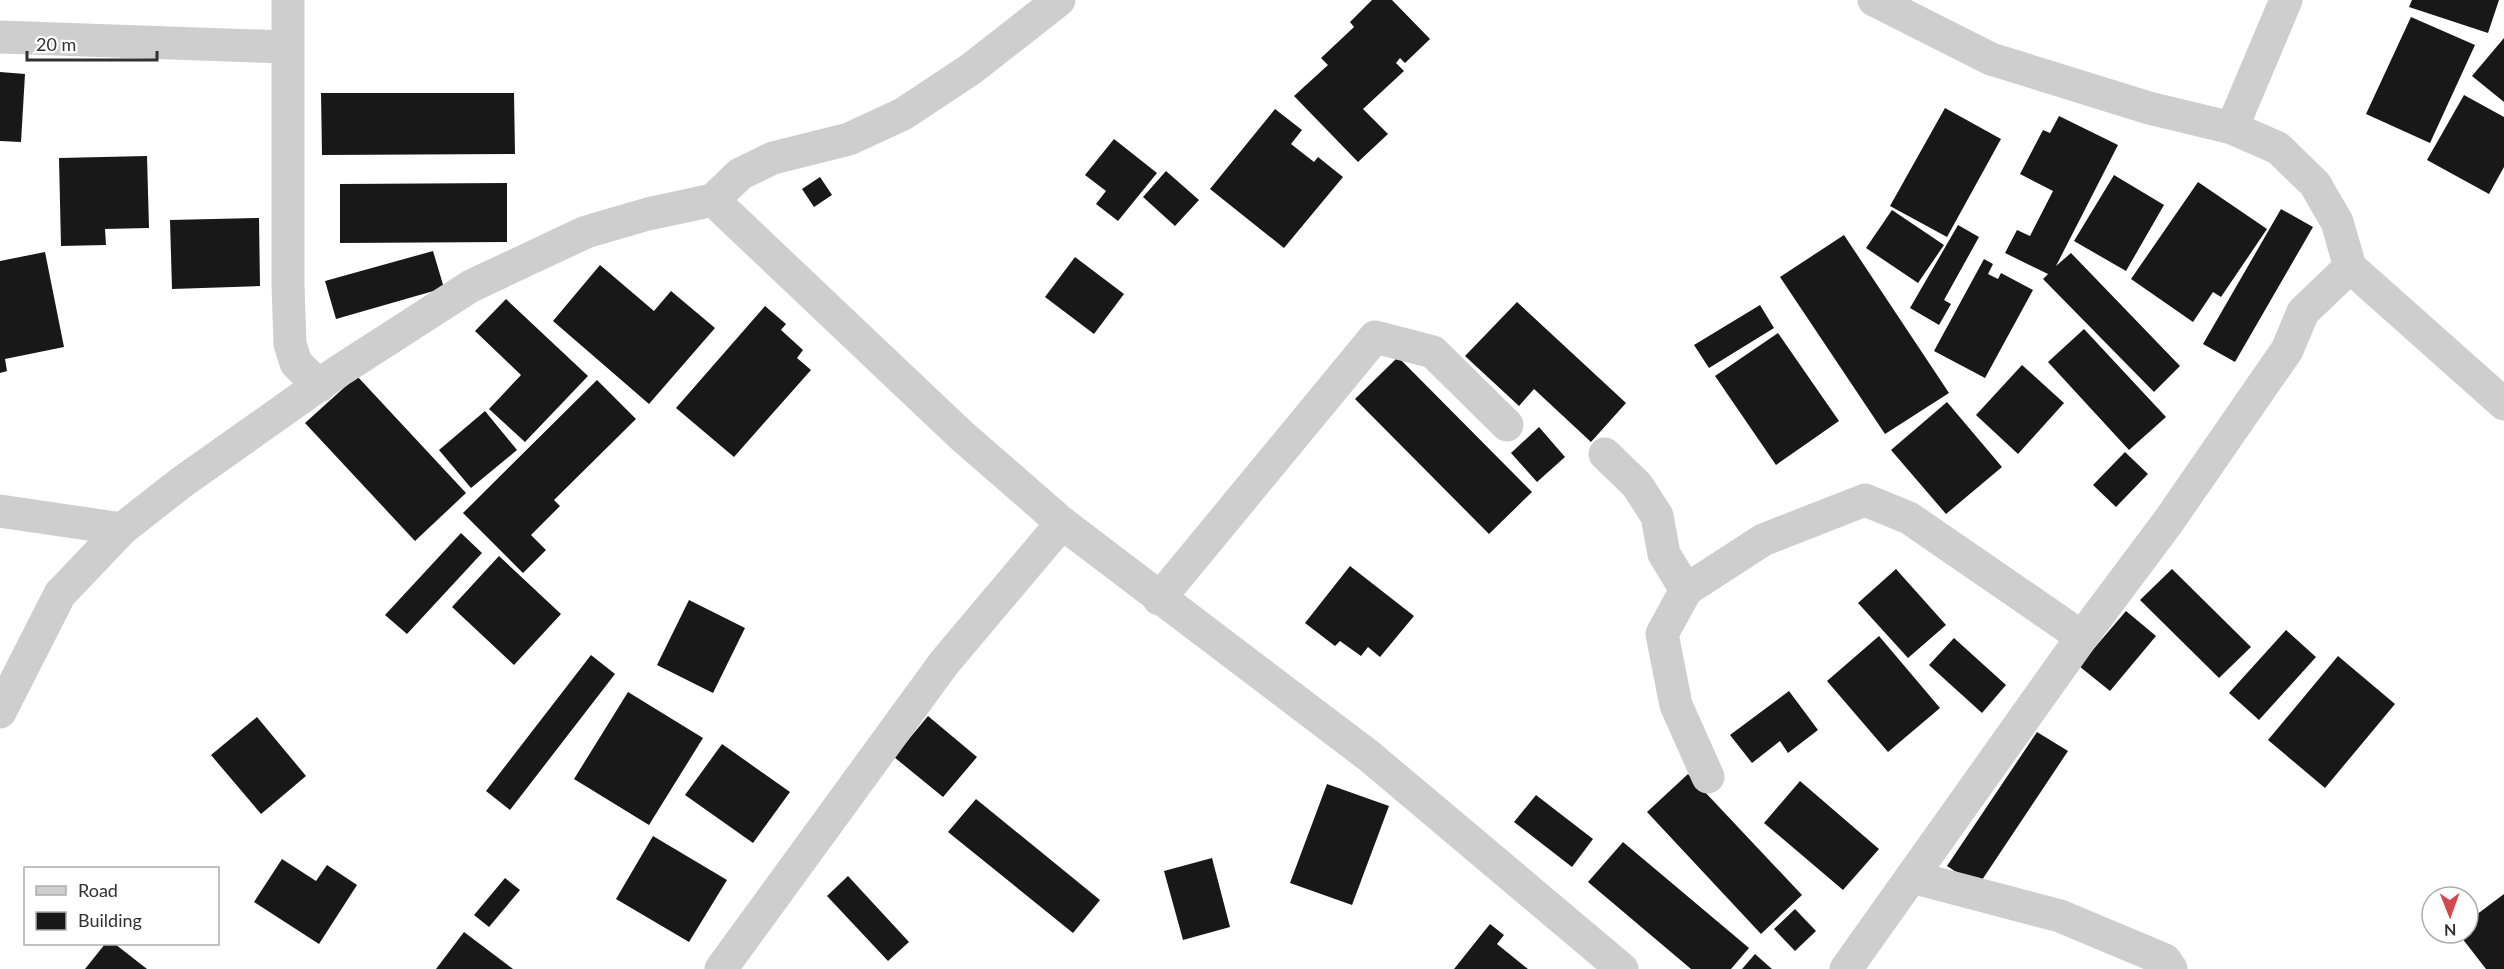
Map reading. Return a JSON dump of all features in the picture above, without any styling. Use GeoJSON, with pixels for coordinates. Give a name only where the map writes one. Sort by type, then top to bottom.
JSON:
{"type":"FeatureCollection","features":[{"type":"Feature","properties":{"kind":"street"},"geometry":{"type":"LineString","coordinates":[[288,0],[286,46],[290,344],[296,363],[318,386]]}},
{"type":"Feature","properties":{"kind":"street"},"geometry":{"type":"LineString","coordinates":[[0,712],[60,594],[122,529],[182,482],[318,386],[471,286],[586,232],[648,214],[714,200],[740,174],[773,158],[849,139],[903,114],[971,69],[1059,0]]}},
{"type":"Feature","properties":{"kind":"street"},"geometry":{"type":"LineString","coordinates":[[1874,0],[1991,59],[2149,108],[2232,128],[2278,148],[2315,184],[2337,222],[2350,267],[2504,404]]}},
{"type":"Feature","properties":{"kind":"street"},"geometry":{"type":"LineString","coordinates":[[2232,128],[2286,0]]}},
{"type":"Feature","properties":{"kind":"street"},"geometry":{"type":"LineString","coordinates":[[0,37],[286,46]]}},
{"type":"Feature","properties":{"kind":"street"},"geometry":{"type":"LineString","coordinates":[[714,200],[962,435],[1062,523],[1159,599],[1369,756],[1622,969]]}},
{"type":"Feature","properties":{"kind":"street"},"geometry":{"type":"LineString","coordinates":[[1846,969],[2082,637],[2168,522],[2287,350],[2303,312],[2350,267]]}},
{"type":"Feature","properties":{"kind":"street"},"geometry":{"type":"LineString","coordinates":[[1159,599],[1375,338],[1433,352],[1507,425]]}},
{"type":"Feature","properties":{"kind":"street"},"geometry":{"type":"LineString","coordinates":[[1605,454],[1637,484],[1657,516],[1664,554],[1686,590]]}},
{"type":"Feature","properties":{"kind":"street"},"geometry":{"type":"LineString","coordinates":[[1708,777],[1676,705],[1662,634],[1686,590],[1763,540],[1865,500],[1909,518],[2082,637]]}},
{"type":"Feature","properties":{"kind":"street"},"geometry":{"type":"LineString","coordinates":[[0,512],[122,529]]}},
{"type":"Feature","properties":{"kind":"street"},"geometry":{"type":"LineString","coordinates":[[721,969],[944,663],[1062,523]]}},
{"type":"Feature","properties":{"kind":"street"},"geometry":{"type":"LineString","coordinates":[[1912,877],[2060,916],[2165,960],[2171,969]]}},
{"type":"Feature","properties":{"kind":"building"},"geometry":{"type":"Polygon","coordinates":[[[1372,0],[1392,0],[1430,39],[1405,63],[1400,58],[1396,63],[1404,71],[1363,109],[1388,134],[1358,162],[1294,96],[1328,65],[1321,58],[1354,27],[1350,22],[1372,0]]]}},
{"type":"Feature","properties":{"kind":"building"},"geometry":{"type":"Polygon","coordinates":[[[2412,0],[2499,0],[2488,33],[2409,7],[2412,0]]]}},
{"type":"Feature","properties":{"kind":"building"},"geometry":{"type":"Polygon","coordinates":[[[2411,17],[2475,45],[2430,143],[2366,114],[2411,17]]]}},
{"type":"Feature","properties":{"kind":"building"},"geometry":{"type":"Polygon","coordinates":[[[2504,38],[2504,102],[2472,76],[2504,38]]]}},
{"type":"Feature","properties":{"kind":"building"},"geometry":{"type":"Polygon","coordinates":[[[0,72],[25,74],[21,142],[0,141],[0,72]]]}},
{"type":"Feature","properties":{"kind":"building"},"geometry":{"type":"Polygon","coordinates":[[[321,93],[514,93],[515,154],[322,155],[321,93]]]}},
{"type":"Feature","properties":{"kind":"building"},"geometry":{"type":"Polygon","coordinates":[[[2464,95],[2504,117],[2504,167],[2489,194],[2427,160],[2464,95]]]}},
{"type":"Feature","properties":{"kind":"building"},"geometry":{"type":"Polygon","coordinates":[[[1945,108],[2001,139],[1947,237],[1890,206],[1945,108]]]}},
{"type":"Feature","properties":{"kind":"building"},"geometry":{"type":"Polygon","coordinates":[[[1275,109],[1302,130],[1291,144],[1314,162],[1318,157],[1343,177],[1284,248],[1210,189],[1275,109]]]}},
{"type":"Feature","properties":{"kind":"building"},"geometry":{"type":"Polygon","coordinates":[[[2059,116],[2118,145],[2056,266],[2071,253],[2180,366],[2154,392],[2043,279],[2048,274],[2005,253],[2017,230],[2030,236],[2053,191],[2020,174],[2043,130],[2050,133],[2059,116]]]}},
{"type":"Feature","properties":{"kind":"building"},"geometry":{"type":"Polygon","coordinates":[[[1114,139],[1157,173],[1118,221],[1096,204],[1106,191],[1085,175],[1114,139]]]}},
{"type":"Feature","properties":{"kind":"building"},"geometry":{"type":"Polygon","coordinates":[[[147,156],[149,228],[105,229],[106,245],[61,246],[59,158],[147,156]]]}},
{"type":"Feature","properties":{"kind":"building"},"geometry":{"type":"Polygon","coordinates":[[[1166,171],[1199,200],[1175,226],[1143,197],[1166,171]]]}},
{"type":"Feature","properties":{"kind":"building"},"geometry":{"type":"Polygon","coordinates":[[[2114,175],[2164,205],[2126,271],[2074,241],[2114,175]]]}},
{"type":"Feature","properties":{"kind":"building"},"geometry":{"type":"Polygon","coordinates":[[[820,177],[832,195],[814,207],[802,189],[820,177]]]}},
{"type":"Feature","properties":{"kind":"building"},"geometry":{"type":"Polygon","coordinates":[[[2198,182],[2267,229],[2221,297],[2213,292],[2193,322],[2131,279],[2198,182]]]}},
{"type":"Feature","properties":{"kind":"building"},"geometry":{"type":"Polygon","coordinates":[[[507,183],[507,242],[340,243],[340,184],[507,183]]]}},
{"type":"Feature","properties":{"kind":"building"},"geometry":{"type":"Polygon","coordinates":[[[2281,209],[2313,227],[2235,362],[2203,344],[2281,209]]]}},
{"type":"Feature","properties":{"kind":"building"},"geometry":{"type":"Polygon","coordinates":[[[1892,210],[1944,245],[1918,283],[1866,248],[1892,210]]]}},
{"type":"Feature","properties":{"kind":"building"},"geometry":{"type":"Polygon","coordinates":[[[259,218],[260,286],[172,289],[170,220],[259,218]]]}},
{"type":"Feature","properties":{"kind":"building"},"geometry":{"type":"Polygon","coordinates":[[[1958,225],[1979,237],[1944,300],[1951,304],[1939,325],[1910,308],[1958,225]]]}},
{"type":"Feature","properties":{"kind":"building"},"geometry":{"type":"Polygon","coordinates":[[[1844,235],[1949,393],[1885,434],[1780,277],[1844,235]]]}},
{"type":"Feature","properties":{"kind":"building"},"geometry":{"type":"Polygon","coordinates":[[[433,251],[444,288],[336,319],[325,281],[433,251]]]}},
{"type":"Feature","properties":{"kind":"building"},"geometry":{"type":"Polygon","coordinates":[[[45,252],[64,347],[5,359],[7,371],[0,373],[0,261],[45,252]]]}},
{"type":"Feature","properties":{"kind":"building"},"geometry":{"type":"Polygon","coordinates":[[[1075,257],[1124,294],[1094,334],[1045,297],[1075,257]]]}},
{"type":"Feature","properties":{"kind":"building"},"geometry":{"type":"Polygon","coordinates":[[[1984,259],[1993,264],[1988,274],[1998,279],[2001,273],[2033,290],[1985,378],[1934,351],[1984,259]]]}},
{"type":"Feature","properties":{"kind":"building"},"geometry":{"type":"Polygon","coordinates":[[[600,265],[654,311],[671,291],[715,328],[649,404],[553,321],[600,265]]]}},
{"type":"Feature","properties":{"kind":"building"},"geometry":{"type":"Polygon","coordinates":[[[506,299],[588,376],[525,442],[489,409],[521,375],[475,331],[506,299]]]}},
{"type":"Feature","properties":{"kind":"building"},"geometry":{"type":"Polygon","coordinates":[[[1517,302],[1626,403],[1591,442],[1534,389],[1519,406],[1465,356],[1517,302]]]}},
{"type":"Feature","properties":{"kind":"building"},"geometry":{"type":"Polygon","coordinates":[[[1760,305],[1774,328],[1709,368],[1694,345],[1760,305]]]}},
{"type":"Feature","properties":{"kind":"building"},"geometry":{"type":"Polygon","coordinates":[[[765,306],[786,324],[781,330],[803,350],[797,358],[811,370],[734,457],[676,408],[765,306]]]}},
{"type":"Feature","properties":{"kind":"building"},"geometry":{"type":"Polygon","coordinates":[[[2084,329],[2166,417],[2129,450],[2048,362],[2084,329]]]}},
{"type":"Feature","properties":{"kind":"building"},"geometry":{"type":"Polygon","coordinates":[[[1778,333],[1839,421],[1776,465],[1715,376],[1778,333]]]}},
{"type":"Feature","properties":{"kind":"building"},"geometry":{"type":"Polygon","coordinates":[[[1398,357],[1532,492],[1489,534],[1355,399],[1398,357]]]}},
{"type":"Feature","properties":{"kind":"building"},"geometry":{"type":"Polygon","coordinates":[[[2022,365],[2064,403],[2018,454],[1976,415],[2022,365]]]}},
{"type":"Feature","properties":{"kind":"building"},"geometry":{"type":"Polygon","coordinates":[[[357,376],[466,493],[415,541],[305,423],[357,376]]]}},
{"type":"Feature","properties":{"kind":"building"},"geometry":{"type":"Polygon","coordinates":[[[597,380],[636,419],[554,500],[560,506],[531,535],[546,550],[523,573],[463,513],[597,380]]]}},
{"type":"Feature","properties":{"kind":"building"},"geometry":{"type":"Polygon","coordinates":[[[1947,402],[2002,467],[1946,514],[1891,450],[1947,402]]]}},
{"type":"Feature","properties":{"kind":"building"},"geometry":{"type":"Polygon","coordinates":[[[485,411],[517,450],[471,488],[439,450],[485,411]]]}},
{"type":"Feature","properties":{"kind":"building"},"geometry":{"type":"Polygon","coordinates":[[[1539,427],[1565,457],[1537,482],[1511,453],[1539,427]]]}},
{"type":"Feature","properties":{"kind":"building"},"geometry":{"type":"Polygon","coordinates":[[[2125,452],[2148,474],[2116,507],[2093,485],[2125,452]]]}},
{"type":"Feature","properties":{"kind":"building"},"geometry":{"type":"Polygon","coordinates":[[[461,533],[482,553],[407,634],[385,615],[461,533]]]}},
{"type":"Feature","properties":{"kind":"building"},"geometry":{"type":"Polygon","coordinates":[[[499,556],[561,614],[514,665],[452,607],[499,556]]]}},
{"type":"Feature","properties":{"kind":"building"},"geometry":{"type":"Polygon","coordinates":[[[1350,566],[1414,616],[1380,657],[1368,647],[1361,656],[1340,641],[1335,646],[1305,623],[1350,566]]]}},
{"type":"Feature","properties":{"kind":"building"},"geometry":{"type":"Polygon","coordinates":[[[1896,569],[1946,625],[1908,658],[1858,603],[1896,569]]]}},
{"type":"Feature","properties":{"kind":"building"},"geometry":{"type":"Polygon","coordinates":[[[2172,569],[2251,647],[2219,678],[2140,600],[2172,569]]]}},
{"type":"Feature","properties":{"kind":"building"},"geometry":{"type":"Polygon","coordinates":[[[689,600],[745,628],[713,693],[657,665],[689,600]]]}},
{"type":"Feature","properties":{"kind":"building"},"geometry":{"type":"Polygon","coordinates":[[[2126,611],[2156,636],[2110,691],[2079,666],[2126,611]]]}},
{"type":"Feature","properties":{"kind":"building"},"geometry":{"type":"Polygon","coordinates":[[[2286,630],[2316,657],[2259,720],[2229,693],[2286,630]]]}},
{"type":"Feature","properties":{"kind":"building"},"geometry":{"type":"Polygon","coordinates":[[[1879,636],[1940,708],[1888,752],[1827,681],[1879,636]]]}},
{"type":"Feature","properties":{"kind":"building"},"geometry":{"type":"Polygon","coordinates":[[[1954,638],[2006,685],[1982,713],[1929,665],[1954,638]]]}},
{"type":"Feature","properties":{"kind":"building"},"geometry":{"type":"Polygon","coordinates":[[[591,655],[615,674],[510,810],[486,791],[591,655]]]}},
{"type":"Feature","properties":{"kind":"building"},"geometry":{"type":"Polygon","coordinates":[[[2338,656],[2395,704],[2325,788],[2268,740],[2338,656]]]}},
{"type":"Feature","properties":{"kind":"building"},"geometry":{"type":"Polygon","coordinates":[[[1789,691],[1818,730],[1788,753],[1780,741],[1752,763],[1730,735],[1789,691]]]}},
{"type":"Feature","properties":{"kind":"building"},"geometry":{"type":"Polygon","coordinates":[[[628,692],[703,738],[649,825],[574,779],[628,692]]]}},
{"type":"Feature","properties":{"kind":"building"},"geometry":{"type":"Polygon","coordinates":[[[928,716],[977,757],[943,797],[894,757],[928,716]]]}},
{"type":"Feature","properties":{"kind":"building"},"geometry":{"type":"Polygon","coordinates":[[[257,717],[306,776],[261,814],[211,755],[257,717]]]}},
{"type":"Feature","properties":{"kind":"building"},"geometry":{"type":"Polygon","coordinates":[[[2037,732],[2068,751],[1978,886],[1947,866],[2037,732]]]}},
{"type":"Feature","properties":{"kind":"building"},"geometry":{"type":"Polygon","coordinates":[[[722,744],[790,792],[753,843],[685,795],[722,744]]]}},
{"type":"Feature","properties":{"kind":"building"},"geometry":{"type":"Polygon","coordinates":[[[1688,774],[1802,895],[1761,934],[1647,812],[1688,774]]]}},
{"type":"Feature","properties":{"kind":"building"},"geometry":{"type":"Polygon","coordinates":[[[1800,781],[1879,849],[1843,890],[1764,823],[1800,781]]]}},
{"type":"Feature","properties":{"kind":"building"},"geometry":{"type":"Polygon","coordinates":[[[1327,784],[1389,806],[1352,905],[1290,883],[1327,784]]]}},
{"type":"Feature","properties":{"kind":"building"},"geometry":{"type":"Polygon","coordinates":[[[1536,795],[1593,839],[1572,867],[1514,822],[1536,795]]]}},
{"type":"Feature","properties":{"kind":"building"},"geometry":{"type":"Polygon","coordinates":[[[976,799],[1100,900],[1073,933],[948,832],[976,799]]]}},
{"type":"Feature","properties":{"kind":"building"},"geometry":{"type":"Polygon","coordinates":[[[653,836],[727,880],[689,942],[616,899],[653,836]]]}},
{"type":"Feature","properties":{"kind":"building"},"geometry":{"type":"Polygon","coordinates":[[[1623,842],[1749,948],[1731,969],[1691,969],[1588,882],[1623,842]]]}},
{"type":"Feature","properties":{"kind":"building"},"geometry":{"type":"Polygon","coordinates":[[[1212,858],[1230,927],[1183,940],[1164,871],[1212,858]]]}},
{"type":"Feature","properties":{"kind":"building"},"geometry":{"type":"Polygon","coordinates":[[[282,859],[316,881],[327,865],[357,885],[319,944],[254,902],[282,859]]]}},
{"type":"Feature","properties":{"kind":"building"},"geometry":{"type":"Polygon","coordinates":[[[848,876],[909,942],[888,961],[827,896],[848,876]]]}},
{"type":"Feature","properties":{"kind":"building"},"geometry":{"type":"Polygon","coordinates":[[[505,878],[520,890],[489,927],[474,915],[505,878]]]}},
{"type":"Feature","properties":{"kind":"building"},"geometry":{"type":"Polygon","coordinates":[[[2504,894],[2504,969],[2486,969],[2467,945],[2480,945],[2480,912],[2504,894]]]}},
{"type":"Feature","properties":{"kind":"building"},"geometry":{"type":"Polygon","coordinates":[[[1795,909],[1816,931],[1795,951],[1774,929],[1795,909]]]}},
{"type":"Feature","properties":{"kind":"building"},"geometry":{"type":"Polygon","coordinates":[[[1490,924],[1504,935],[1497,944],[1528,969],[1454,969],[1490,924]]]}},
{"type":"Feature","properties":{"kind":"building"},"geometry":{"type":"Polygon","coordinates":[[[464,932],[513,969],[436,969],[464,932]]]}},
{"type":"Feature","properties":{"kind":"building"},"geometry":{"type":"Polygon","coordinates":[[[104,945],[116,945],[147,969],[85,969],[104,945]]]}},
{"type":"Feature","properties":{"kind":"building"},"geometry":{"type":"Polygon","coordinates":[[[1755,954],[1772,969],[1742,969],[1755,954]]]}}]}
